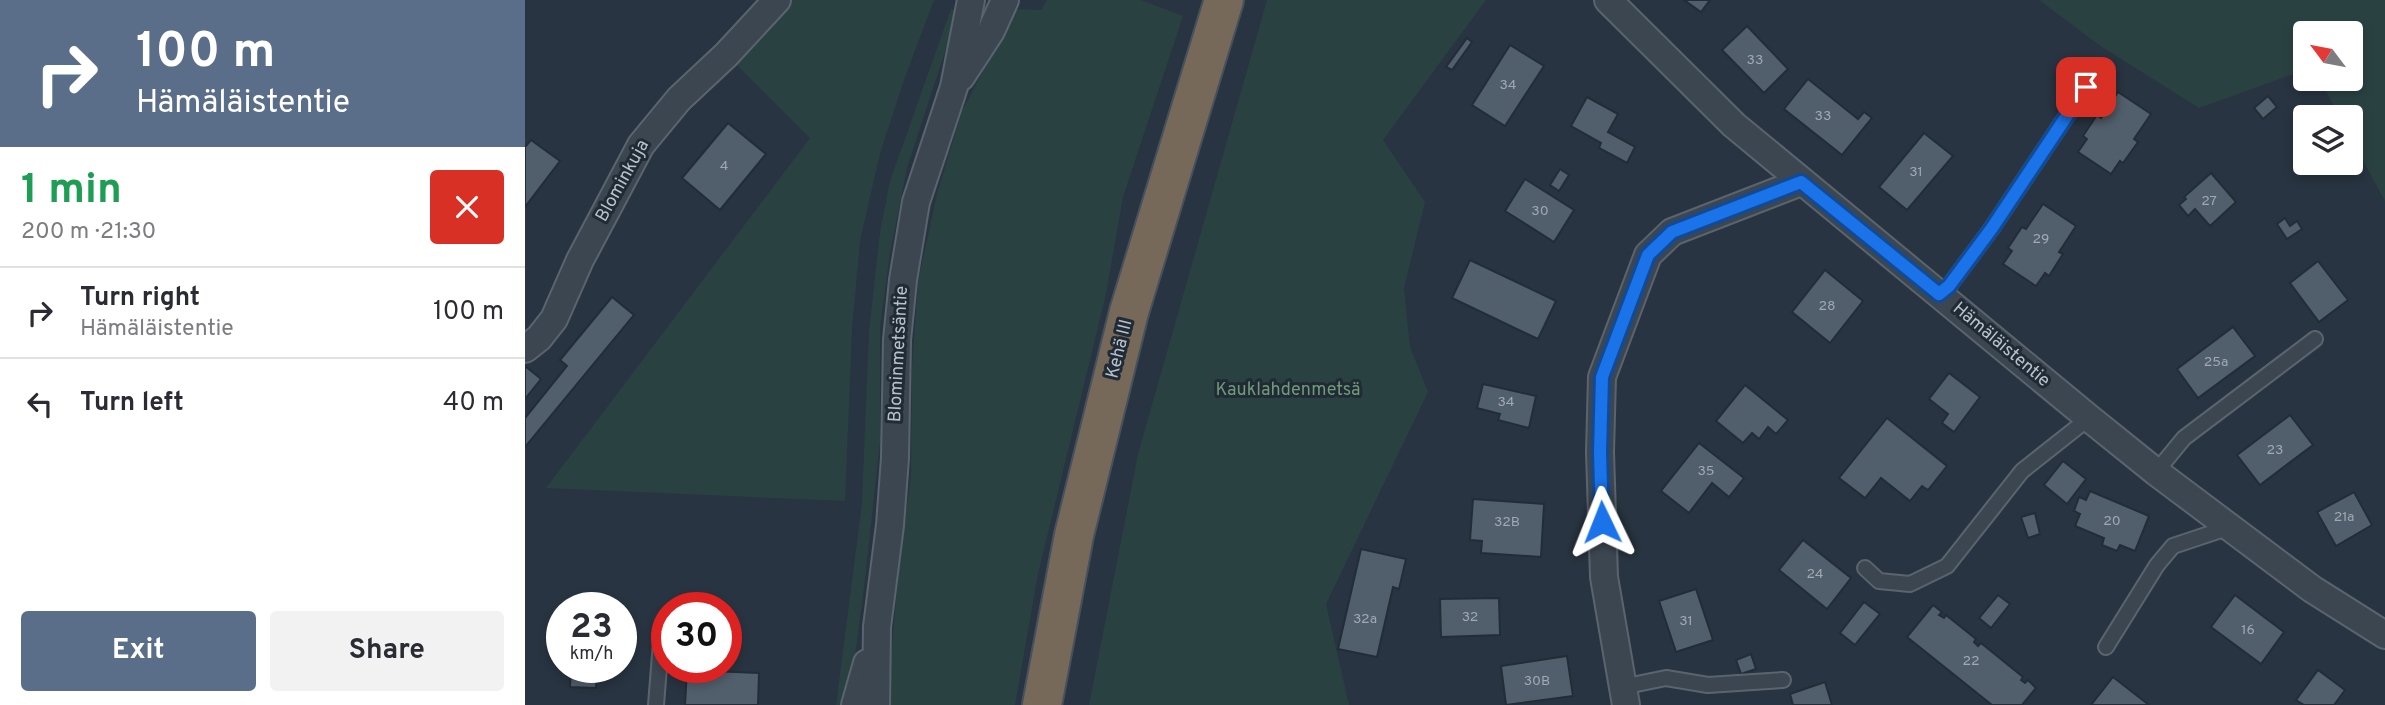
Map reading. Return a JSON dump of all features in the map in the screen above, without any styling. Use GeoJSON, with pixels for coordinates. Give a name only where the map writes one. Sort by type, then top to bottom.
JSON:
{"type":"FeatureCollection","features":[{"type":"Feature","properties":{"kind":"highway","name":"Kehä III"},"geometry":{"type":"LineString","coordinates":[[1042,705],[1074,535],[1129,312],[1224,0]]}},
{"type":"Feature","properties":{"kind":"street","name":"Blominkuja"},"geometry":{"type":"LineString","coordinates":[[525,349],[539,338],[554,319],[580,260],[641,145],[679,99],[726,55],[777,0]]}},
{"type":"Feature","properties":{"kind":"street","name":"Blominmetsäntie"},"geometry":{"type":"LineString","coordinates":[[876,705],[877,628],[890,526],[895,457],[897,340],[903,280],[916,202],[954,87],[971,0]]}},
{"type":"Feature","properties":{"kind":"street","name":"Blominmetsäntie"},"geometry":{"type":"LineString","coordinates":[[954,87],[991,31],[1005,0]]}},
{"type":"Feature","properties":{"kind":"street","name":"Hämäläistentie"},"geometry":{"type":"LineString","coordinates":[[1608,0],[1734,125],[2089,418],[2312,589],[2385,635]]}},
{"type":"Feature","properties":{"kind":"street"},"geometry":{"type":"LineString","coordinates":[[1624,696],[1604,577],[1601,495],[1602,377],[1648,255],[1672,232],[1801,182]]}},
{"type":"Feature","properties":{"kind":"street","name":"Blominmetsäntie"},"geometry":{"type":"LineString","coordinates":[[855,705],[877,628]]}},
{"type":"Feature","properties":{"kind":"lane"},"geometry":{"type":"LineString","coordinates":[[1939,294],[1949,286],[1992,228],[2086,87]]}},
{"type":"Feature","properties":{"kind":"lane"},"geometry":{"type":"LineString","coordinates":[[2156,472],[2184,438],[2315,339]]}},
{"type":"Feature","properties":{"kind":"lane"},"geometry":{"type":"LineString","coordinates":[[1864,568],[1879,581],[1910,584],[1947,566],[2022,471],[2089,418]]}},
{"type":"Feature","properties":{"kind":"lane"},"geometry":{"type":"LineString","coordinates":[[2106,647],[2157,565],[2173,546],[2230,527]]}},
{"type":"Feature","properties":{"kind":"lane"},"geometry":{"type":"LineString","coordinates":[[1624,696],[1666,678],[1708,685],[1783,680]]}},
{"type":"Feature","properties":{"kind":"lane"},"geometry":{"type":"LineString","coordinates":[[656,705],[658,683]]}},
{"type":"Feature","properties":{"kind":"green space"},"geometry":{"type":"Polygon","coordinates":[[[787,0],[934,0],[880,154],[860,241],[852,329],[845,501],[546,488],[810,138],[735,63],[787,0]]]}},
{"type":"Feature","properties":{"kind":"green space"},"geometry":{"type":"Polygon","coordinates":[[[1047,0],[1141,0],[1183,16],[1123,197],[1106,294],[1038,574],[1015,705],[887,705],[898,576],[911,475],[912,368],[918,282],[937,194],[962,111],[1016,9],[1041,10],[1047,0]]]}},
{"type":"Feature","properties":{"kind":"green space","name":"Kauklahdenmetsä"},"geometry":{"type":"Polygon","coordinates":[[[1267,0],[1486,0],[1383,140],[1425,202],[1404,288],[1410,347],[1428,392],[1326,604],[1349,705],[1089,705],[1138,454],[1267,0]]]}},
{"type":"Feature","properties":{"kind":"green space"},"geometry":{"type":"Polygon","coordinates":[[[2039,0],[2385,0],[2385,201],[2363,161],[2363,105],[2333,105],[2326,91],[2363,91],[2363,21],[2293,21],[2293,74],[2199,108],[2099,45],[2039,0]]]}},
{"type":"Feature","properties":{"kind":"green space"},"geometry":{"type":"Polygon","coordinates":[[[951,9],[958,12],[907,168],[890,253],[880,328],[880,442],[865,580],[855,656],[842,705],[836,705],[862,503],[869,331],[880,232],[890,181],[951,9]]]}},
{"type":"Feature","properties":{"kind":"building"},"geometry":{"type":"Polygon","coordinates":[[[1684,0],[1710,0],[1701,12],[1684,0]]]}},
{"type":"Feature","properties":{"kind":"building"},"geometry":{"type":"Polygon","coordinates":[[[1747,26],[1788,69],[1764,93],[1722,50],[1747,26]]]}},
{"type":"Feature","properties":{"kind":"building"},"geometry":{"type":"Polygon","coordinates":[[[1467,38],[1472,42],[1452,70],[1446,67],[1467,38]]]}},
{"type":"Feature","properties":{"kind":"building"},"geometry":{"type":"Polygon","coordinates":[[[1510,45],[1544,66],[1505,126],[1472,105],[1510,45]]]}},
{"type":"Feature","properties":{"kind":"building"},"geometry":{"type":"Polygon","coordinates":[[[1808,79],[1858,119],[1864,112],[1872,118],[1842,155],[1784,109],[1808,79]]]}},
{"type":"Feature","properties":{"kind":"building"},"geometry":{"type":"Polygon","coordinates":[[[2118,92],[2151,114],[2134,139],[2138,142],[2111,174],[2078,152],[2087,139],[2083,136],[2097,115],[2101,118],[2118,92]]]}},
{"type":"Feature","properties":{"kind":"building"},"geometry":{"type":"Polygon","coordinates":[[[2268,96],[2277,107],[2263,119],[2254,108],[2268,96]]]}},
{"type":"Feature","properties":{"kind":"building"},"geometry":{"type":"Polygon","coordinates":[[[1587,97],[1618,114],[1608,132],[1635,147],[1627,163],[1599,148],[1601,143],[1571,126],[1587,97]]]}},
{"type":"Feature","properties":{"kind":"building"},"geometry":{"type":"Polygon","coordinates":[[[728,123],[766,154],[720,210],[682,178],[728,123]]]}},
{"type":"Feature","properties":{"kind":"building"},"geometry":{"type":"Polygon","coordinates":[[[1924,133],[1953,156],[1907,210],[1879,187],[1924,133]]]}},
{"type":"Feature","properties":{"kind":"building"},"geometry":{"type":"Polygon","coordinates":[[[531,140],[560,161],[525,207],[525,147],[531,140]]]}},
{"type":"Feature","properties":{"kind":"building"},"geometry":{"type":"Polygon","coordinates":[[[1560,169],[1569,175],[1559,191],[1550,185],[1560,169]]]}},
{"type":"Feature","properties":{"kind":"building"},"geometry":{"type":"Polygon","coordinates":[[[2211,173],[2236,202],[2210,226],[2195,209],[2188,216],[2179,205],[2186,199],[2184,197],[2211,173]]]}},
{"type":"Feature","properties":{"kind":"building"},"geometry":{"type":"Polygon","coordinates":[[[1525,179],[1574,210],[1554,242],[1505,211],[1525,179]]]}},
{"type":"Feature","properties":{"kind":"building"},"geometry":{"type":"Polygon","coordinates":[[[2043,204],[2076,226],[2059,252],[2063,254],[2049,276],[2045,273],[2036,286],[2003,264],[2012,251],[2008,248],[2022,227],[2026,229],[2043,204]]]}},
{"type":"Feature","properties":{"kind":"building"},"geometry":{"type":"Polygon","coordinates":[[[2285,218],[2290,226],[2297,221],[2302,229],[2287,239],[2277,224],[2285,218]]]}},
{"type":"Feature","properties":{"kind":"building"},"geometry":{"type":"Polygon","coordinates":[[[1470,260],[1556,301],[1538,339],[1452,298],[1470,260]]]}},
{"type":"Feature","properties":{"kind":"building"},"geometry":{"type":"Polygon","coordinates":[[[2318,261],[2348,300],[2319,322],[2290,283],[2318,261]]]}},
{"type":"Feature","properties":{"kind":"building"},"geometry":{"type":"Polygon","coordinates":[[[1825,270],[1863,301],[1830,343],[1792,312],[1825,270]]]}},
{"type":"Feature","properties":{"kind":"building"},"geometry":{"type":"Polygon","coordinates":[[[612,297],[634,315],[525,447],[525,418],[567,366],[560,360],[612,297]]]}},
{"type":"Feature","properties":{"kind":"building"},"geometry":{"type":"Polygon","coordinates":[[[2233,327],[2255,356],[2198,398],[2177,369],[2233,327]]]}},
{"type":"Feature","properties":{"kind":"building"},"geometry":{"type":"Polygon","coordinates":[[[525,366],[541,379],[525,399],[525,366]]]}},
{"type":"Feature","properties":{"kind":"building"},"geometry":{"type":"Polygon","coordinates":[[[1949,373],[1980,397],[1954,432],[1942,423],[1948,414],[1929,399],[1949,373]]]}},
{"type":"Feature","properties":{"kind":"building"},"geometry":{"type":"Polygon","coordinates":[[[1483,384],[1536,396],[1529,428],[1498,420],[1500,414],[1477,408],[1483,384]]]}},
{"type":"Feature","properties":{"kind":"building"},"geometry":{"type":"Polygon","coordinates":[[[1745,385],[1788,420],[1776,434],[1768,427],[1759,439],[1752,433],[1743,443],[1716,421],[1745,385]]]}},
{"type":"Feature","properties":{"kind":"building"},"geometry":{"type":"Polygon","coordinates":[[[2290,415],[2313,445],[2260,485],[2237,455],[2290,415]]]}},
{"type":"Feature","properties":{"kind":"building"},"geometry":{"type":"Polygon","coordinates":[[[1887,418],[1947,466],[1928,490],[1922,486],[1910,501],[1881,478],[1865,498],[1839,478],[1887,418]]]}},
{"type":"Feature","properties":{"kind":"building"},"geometry":{"type":"Polygon","coordinates":[[[1699,443],[1744,478],[1729,497],[1712,483],[1689,513],[1661,491],[1699,443]]]}},
{"type":"Feature","properties":{"kind":"building"},"geometry":{"type":"Polygon","coordinates":[[[2063,461],[2086,479],[2067,504],[2044,485],[2063,461]]]}},
{"type":"Feature","properties":{"kind":"building"},"geometry":{"type":"Polygon","coordinates":[[[2090,491],[2149,516],[2135,551],[2120,545],[2117,551],[2102,545],[2104,538],[2075,526],[2080,514],[2074,511],[2079,497],[2086,500],[2090,491]]]}},
{"type":"Feature","properties":{"kind":"building"},"geometry":{"type":"Polygon","coordinates":[[[2354,492],[2372,525],[2336,546],[2317,512],[2354,492]]]}},
{"type":"Feature","properties":{"kind":"building"},"geometry":{"type":"Polygon","coordinates":[[[1473,499],[1544,504],[1541,557],[1481,553],[1482,541],[1470,540],[1473,499]]]}},
{"type":"Feature","properties":{"kind":"building"},"geometry":{"type":"Polygon","coordinates":[[[2035,513],[2040,534],[2028,538],[2021,517],[2035,513]]]}},
{"type":"Feature","properties":{"kind":"building"},"geometry":{"type":"Polygon","coordinates":[[[1803,540],[1851,578],[1827,609],[1779,570],[1803,540]]]}},
{"type":"Feature","properties":{"kind":"building"},"geometry":{"type":"Polygon","coordinates":[[[1361,549],[1406,559],[1399,589],[1393,587],[1377,657],[1338,649],[1361,549]]]}},
{"type":"Feature","properties":{"kind":"building"},"geometry":{"type":"Polygon","coordinates":[[[1696,589],[1713,640],[1676,652],[1659,601],[1696,589]]]}},
{"type":"Feature","properties":{"kind":"building"},"geometry":{"type":"Polygon","coordinates":[[[1998,595],[2010,604],[1991,628],[1979,618],[1998,595]]]}},
{"type":"Feature","properties":{"kind":"building"},"geometry":{"type":"Polygon","coordinates":[[[2235,595],[2284,632],[2261,664],[2211,627],[2235,595]]]}},
{"type":"Feature","properties":{"kind":"building"},"geometry":{"type":"Polygon","coordinates":[[[1499,598],[1500,635],[1441,637],[1440,599],[1499,598]]]}},
{"type":"Feature","properties":{"kind":"building"},"geometry":{"type":"Polygon","coordinates":[[[1864,602],[1880,614],[1855,645],[1840,633],[1864,602]]]}},
{"type":"Feature","properties":{"kind":"building"},"geometry":{"type":"Polygon","coordinates":[[[1933,605],[1942,612],[1939,615],[1944,618],[1946,615],[1976,639],[1974,642],[1978,646],[1981,643],[2023,677],[2021,680],[2025,683],[2028,680],[2036,688],[2022,705],[1992,705],[1907,637],[1933,605]]]}},
{"type":"Feature","properties":{"kind":"building"},"geometry":{"type":"Polygon","coordinates":[[[1751,654],[1756,669],[1741,674],[1736,660],[1751,654]]]}},
{"type":"Feature","properties":{"kind":"building"},"geometry":{"type":"Polygon","coordinates":[[[1567,656],[1573,696],[1506,705],[1501,666],[1567,656]]]}},
{"type":"Feature","properties":{"kind":"building"},"geometry":{"type":"Polygon","coordinates":[[[2318,670],[2345,690],[2334,705],[2304,705],[2296,700],[2318,670]]]}},
{"type":"Feature","properties":{"kind":"building"},"geometry":{"type":"Polygon","coordinates":[[[742,672],[759,673],[758,705],[685,705],[686,683],[742,683],[742,672]]]}},
{"type":"Feature","properties":{"kind":"building"},"geometry":{"type":"Polygon","coordinates":[[[2113,677],[2149,705],[2091,705],[2113,677]]]}},
{"type":"Feature","properties":{"kind":"building"},"geometry":{"type":"Polygon","coordinates":[[[1825,682],[1832,705],[1793,705],[1790,694],[1825,682]]]}},
{"type":"Feature","properties":{"kind":"building"},"geometry":{"type":"Polygon","coordinates":[[[570,683],[596,683],[596,688],[570,687],[570,683]]]}},
{"type":"Feature","properties":{"kind":"route"},"geometry":{"type":"LineString","coordinates":[[1602,522],[1602,377],[1648,255],[1672,232],[1801,182],[1939,294],[1949,286],[1992,228],[2086,87]]}}]}
